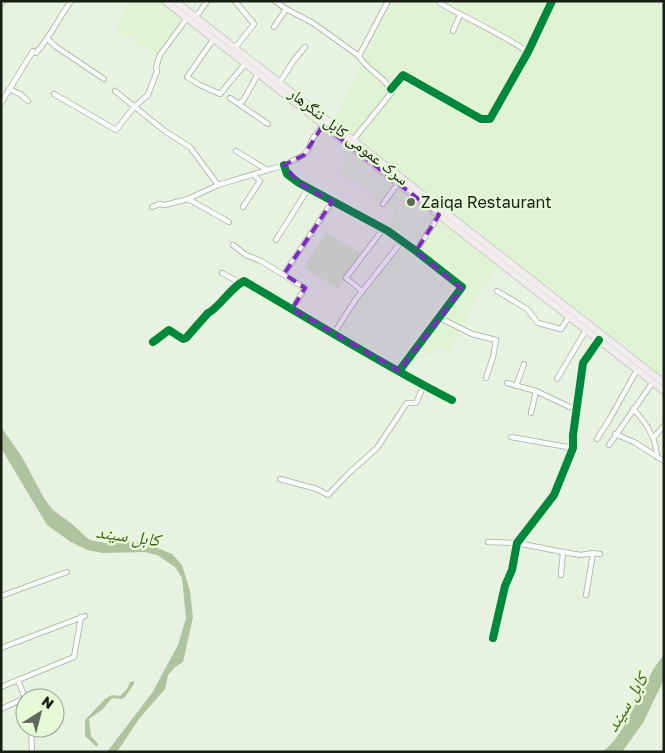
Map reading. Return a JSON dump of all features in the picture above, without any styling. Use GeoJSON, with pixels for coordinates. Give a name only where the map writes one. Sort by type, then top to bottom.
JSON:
{"type":"FeatureCollection","features":[{"type":"Feature","properties":{"kind":"highway","name":"سرک عمومی کابل ننگرهار"},"geometry":{"type":"LineString","coordinates":[[165,1],[280,82],[352,144],[664,383]]}},
{"type":"Feature","properties":{"kind":"highway","name":"سرک عمومی کابل ننگرهار"},"geometry":{"type":"LineString","coordinates":[[175,1],[213,40],[323,125],[352,144]]}},
{"type":"Feature","properties":{"kind":"highway"},"geometry":{"type":"LineString","coordinates":[[352,144],[398,183],[664,391]]}},
{"type":"Feature","properties":{"kind":"street"},"geometry":{"type":"LineString","coordinates":[[1,4],[4,1]]}},
{"type":"Feature","properties":{"kind":"street"},"geometry":{"type":"LineString","coordinates":[[2,102],[33,52],[36,53],[48,38],[71,1]]}},
{"type":"Feature","properties":{"kind":"street"},"geometry":{"type":"LineString","coordinates":[[54,94],[116,130],[135,106],[148,96],[160,55],[190,17],[199,13],[207,1]]}},
{"type":"Feature","properties":{"kind":"street"},"geometry":{"type":"LineString","coordinates":[[234,48],[254,24],[235,1]]}},
{"type":"Feature","properties":{"kind":"street"},"geometry":{"type":"LineString","coordinates":[[275,1],[312,23],[359,56],[362,62],[389,84],[392,92],[352,144]]}},
{"type":"Feature","properties":{"kind":"street"},"geometry":{"type":"LineString","coordinates":[[359,56],[386,4],[381,1]]}},
{"type":"Feature","properties":{"kind":"street"},"geometry":{"type":"LineString","coordinates":[[441,1],[440,3],[460,15],[506,37],[528,52]]}},
{"type":"Feature","properties":{"kind":"street"},"geometry":{"type":"LineString","coordinates":[[391,89],[403,75],[481,119],[490,119],[528,52],[552,1]]}},
{"type":"Feature","properties":{"kind":"street"},"geometry":{"type":"LineString","coordinates":[[274,27],[286,9]]}},
{"type":"Feature","properties":{"kind":"street"},"geometry":{"type":"LineString","coordinates":[[453,30],[460,15]]}},
{"type":"Feature","properties":{"kind":"street"},"geometry":{"type":"LineString","coordinates":[[48,38],[63,51],[104,79]]}},
{"type":"Feature","properties":{"kind":"street"},"geometry":{"type":"LineString","coordinates":[[213,40],[187,77],[220,94],[245,64]]}},
{"type":"Feature","properties":{"kind":"street"},"geometry":{"type":"LineString","coordinates":[[280,82],[305,47]]}},
{"type":"Feature","properties":{"kind":"street"},"geometry":{"type":"LineString","coordinates":[[238,103],[243,101],[258,74]]}},
{"type":"Feature","properties":{"kind":"street"},"geometry":{"type":"LineString","coordinates":[[9,89],[20,94],[28,101]]}},
{"type":"Feature","properties":{"kind":"street"},"geometry":{"type":"LineString","coordinates":[[115,91],[166,132],[190,147],[218,185]]}},
{"type":"Feature","properties":{"kind":"street"},"geometry":{"type":"LineString","coordinates":[[230,98],[268,124]]}},
{"type":"Feature","properties":{"kind":"street"},"geometry":{"type":"LineString","coordinates":[[152,207],[188,199],[218,185],[284,165],[308,150],[313,138],[323,125]]}},
{"type":"Feature","properties":{"kind":"street"},"geometry":{"type":"LineString","coordinates":[[236,150],[267,170]]}},
{"type":"Feature","properties":{"kind":"street"},"geometry":{"type":"LineString","coordinates":[[284,165],[287,174],[308,189],[402,241],[462,287],[399,371]]}},
{"type":"Feature","properties":{"kind":"street"},"geometry":{"type":"LineString","coordinates":[[243,207],[260,181],[254,175]]}},
{"type":"Feature","properties":{"kind":"street"},"geometry":{"type":"LineString","coordinates":[[383,204],[398,183]]}},
{"type":"Feature","properties":{"kind":"street"},"geometry":{"type":"LineString","coordinates":[[276,240],[308,189]]}},
{"type":"Feature","properties":{"kind":"street"},"geometry":{"type":"LineString","coordinates":[[188,199],[229,222]]}},
{"type":"Feature","properties":{"kind":"street"},"geometry":{"type":"LineString","coordinates":[[284,274],[332,202]]}},
{"type":"Feature","properties":{"kind":"street"},"geometry":{"type":"LineString","coordinates":[[416,251],[439,215]]}},
{"type":"Feature","properties":{"kind":"street"},"geometry":{"type":"LineString","coordinates":[[362,291],[346,278],[383,229]]}},
{"type":"Feature","properties":{"kind":"street"},"geometry":{"type":"LineString","coordinates":[[334,333],[362,291],[402,241]]}},
{"type":"Feature","properties":{"kind":"street"},"geometry":{"type":"LineString","coordinates":[[233,245],[246,255],[261,261],[305,288],[292,309]]}},
{"type":"Feature","properties":{"kind":"street"},"geometry":{"type":"LineString","coordinates":[[222,273],[240,283]]}},
{"type":"Feature","properties":{"kind":"street"},"geometry":{"type":"LineString","coordinates":[[153,342],[168,330],[183,339],[186,338],[208,312],[212,311],[220,301],[244,281],[368,355],[452,400]]}},
{"type":"Feature","properties":{"kind":"street"},"geometry":{"type":"LineString","coordinates":[[497,291],[527,309],[538,323],[561,329],[569,316]]}},
{"type":"Feature","properties":{"kind":"street"},"geometry":{"type":"LineString","coordinates":[[440,318],[472,334],[496,340],[486,378]]}},
{"type":"Feature","properties":{"kind":"street"},"geometry":{"type":"LineString","coordinates":[[558,379],[586,330]]}},
{"type":"Feature","properties":{"kind":"street"},"geometry":{"type":"LineString","coordinates":[[494,638],[505,586],[512,570],[517,543],[554,495],[573,448],[573,435],[583,363],[599,340]]}},
{"type":"Feature","properties":{"kind":"street"},"geometry":{"type":"LineString","coordinates":[[516,386],[524,364]]}},
{"type":"Feature","properties":{"kind":"street"},"geometry":{"type":"LineString","coordinates":[[597,439],[637,370]]}},
{"type":"Feature","properties":{"kind":"street"},"geometry":{"type":"LineString","coordinates":[[609,445],[632,409],[653,382]]}},
{"type":"Feature","properties":{"kind":"street"},"geometry":{"type":"LineString","coordinates":[[507,384],[536,391],[576,410]]}},
{"type":"Feature","properties":{"kind":"street"},"geometry":{"type":"LineString","coordinates":[[280,479],[317,489],[328,495],[377,448],[407,403],[416,403],[424,386]]}},
{"type":"Feature","properties":{"kind":"street"},"geometry":{"type":"LineString","coordinates":[[531,413],[536,391]]}},
{"type":"Feature","properties":{"kind":"street"},"geometry":{"type":"LineString","coordinates":[[632,409],[644,421],[653,438],[657,457]]}},
{"type":"Feature","properties":{"kind":"street"},"geometry":{"type":"LineString","coordinates":[[653,438],[664,426]]}},
{"type":"Feature","properties":{"kind":"street"},"geometry":{"type":"LineString","coordinates":[[615,434],[634,442],[664,461]]}},
{"type":"Feature","properties":{"kind":"street"},"geometry":{"type":"LineString","coordinates":[[511,437],[573,448]]}},
{"type":"Feature","properties":{"kind":"street"},"geometry":{"type":"LineString","coordinates":[[488,542],[517,543],[582,555],[600,554]]}},
{"type":"Feature","properties":{"kind":"street"},"geometry":{"type":"LineString","coordinates":[[561,575],[563,552]]}},
{"type":"Feature","properties":{"kind":"street"},"geometry":{"type":"LineString","coordinates":[[586,595],[593,553]]}},
{"type":"Feature","properties":{"kind":"street"},"geometry":{"type":"LineString","coordinates":[[1,596],[67,572]]}},
{"type":"Feature","properties":{"kind":"street"},"geometry":{"type":"LineString","coordinates":[[1,648],[83,617],[74,657],[1,687]]}},
{"type":"Feature","properties":{"kind":"street"},"geometry":{"type":"LineString","coordinates":[[18,680],[21,688]]}},
{"type":"Feature","properties":{"kind":"street"},"geometry":{"type":"LineString","coordinates":[[1,709],[15,703]]}},
{"type":"Feature","properties":{"kind":"street"},"geometry":{"type":"LineString","coordinates":[[31,738],[32,752]]}},
{"type":"Feature","properties":{"kind":"highlighted area"},"geometry":{"type":"Polygon","coordinates":[[[323,125],[439,215],[416,251],[462,289],[399,371],[292,309],[305,288],[284,274],[332,202],[299,183],[284,165],[304,155],[323,125]]]}},
{"type":"Feature","properties":{"kind":"shaded area"},"geometry":{"type":"Polygon","coordinates":[[[129,1],[161,1],[185,18],[158,58],[134,38],[115,30],[129,1]]]}},
{"type":"Feature","properties":{"kind":"shaded area"},"geometry":{"type":"Polygon","coordinates":[[[392,1],[664,1],[664,377],[334,120],[392,1]]]}},
{"type":"Feature","properties":{"kind":"shaded area"},"geometry":{"type":"Polygon","coordinates":[[[351,147],[502,264],[484,287],[449,353],[436,346],[430,355],[417,347],[399,371],[334,333],[403,242],[387,229],[396,211],[370,197],[372,190],[338,173],[351,147]]]}},
{"type":"Feature","properties":{"kind":"shaded area"},"geometry":{"type":"Polygon","coordinates":[[[326,233],[365,255],[338,289],[304,267],[326,233]]]}},
{"type":"Feature","properties":{"kind":"shaded area"},"geometry":{"type":"Polygon","coordinates":[[[1,427],[22,457],[45,500],[53,510],[90,540],[105,543],[140,542],[148,544],[172,554],[182,565],[190,591],[193,617],[183,662],[168,675],[165,689],[139,719],[117,752],[107,752],[152,693],[178,645],[186,618],[182,578],[175,567],[157,555],[145,552],[103,553],[87,550],[71,542],[47,525],[1,448],[1,427]]]}},
{"type":"Feature","properties":{"kind":"shaded area"},"geometry":{"type":"Polygon","coordinates":[[[664,655],[664,679],[643,723],[622,752],[602,752],[612,743],[628,720],[648,679],[664,655]]]}},
{"type":"Feature","properties":{"kind":"shaded area"},"geometry":{"type":"Polygon","coordinates":[[[134,681],[125,697],[122,699],[113,698],[103,709],[89,719],[91,736],[98,744],[97,747],[85,736],[85,720],[105,699],[112,695],[120,696],[127,689],[130,682],[134,681]]]}},
{"type":"Feature","properties":{"kind":"cycle path"},"geometry":{"type":"LineString","coordinates":[[391,89],[403,75],[481,119],[490,119],[528,52],[552,1]]}},
{"type":"Feature","properties":{"kind":"cycle path"},"geometry":{"type":"LineString","coordinates":[[284,165],[287,174],[299,183],[388,231],[462,287],[399,371]]}},
{"type":"Feature","properties":{"kind":"cycle path"},"geometry":{"type":"LineString","coordinates":[[153,342],[169,330],[183,339],[186,338],[208,313],[244,281],[373,357],[452,400]]}},
{"type":"Feature","properties":{"kind":"cycle path"},"geometry":{"type":"LineString","coordinates":[[493,638],[505,586],[512,570],[517,543],[554,495],[573,448],[573,435],[583,363],[599,340]]}},
{"type":"Feature","properties":{"kind":"place","name":"Zaiqa Restaurant"},"geometry":{"type":"Point","coordinates":[411,202]}},
{"type":"Feature","properties":{"kind":"water label","name":"کابل سيند"},"geometry":{"type":"Point","coordinates":[128,535]}},
{"type":"Feature","properties":{"kind":"water label","name":"کابل سيند"},"geometry":{"type":"Point","coordinates":[626,702]}}]}
